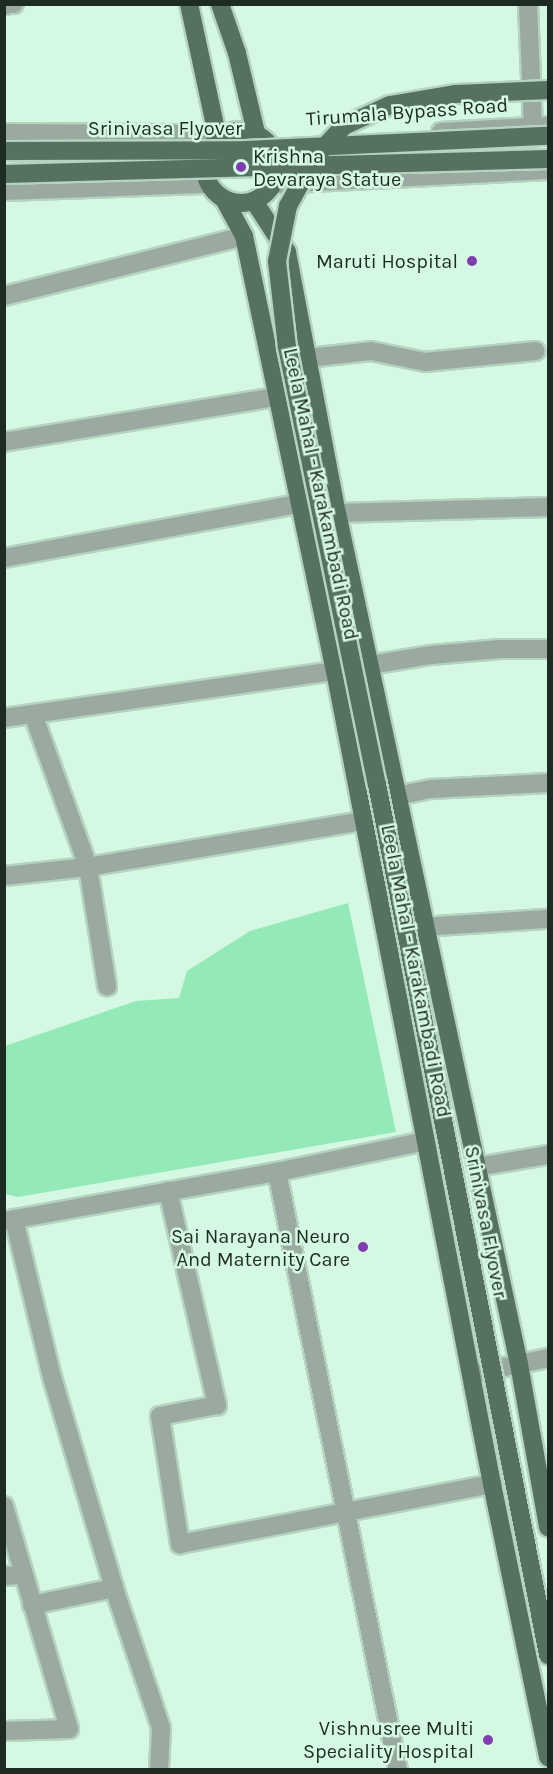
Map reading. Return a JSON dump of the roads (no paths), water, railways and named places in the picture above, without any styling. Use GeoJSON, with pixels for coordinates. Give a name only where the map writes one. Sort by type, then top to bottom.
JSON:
{"type":"FeatureCollection","features":[{"type":"Feature","properties":{"kind":"main road"},"geometry":{"type":"LineString","coordinates":[[189,4],[215,141],[205,163],[209,184],[224,199],[244,203],[254,201],[265,194],[273,184],[277,167],[274,150],[262,138],[242,129],[215,141]]}},
{"type":"Feature","properties":{"kind":"main road"},"geometry":{"type":"LineString","coordinates":[[220,4],[262,138]]}},
{"type":"Feature","properties":{"kind":"main road","name":"Srinivasa Flyover"},"geometry":{"type":"LineString","coordinates":[[549,90],[456,94],[390,105],[344,126],[315,157],[288,206],[277,261],[287,347],[377,784],[549,1655]]}},
{"type":"Feature","properties":{"kind":"main road","name":"Srinivasa Flyover"},"geometry":{"type":"LineString","coordinates":[[4,151],[246,150],[544,130]]}},
{"type":"Feature","properties":{"kind":"main road","name":"Srinivasa Flyover"},"geometry":{"type":"LineString","coordinates":[[4,174],[549,159]]}},
{"type":"Feature","properties":{"kind":"main road","name":"Leela Mahal - Karakambadi Road"},"geometry":{"type":"LineString","coordinates":[[224,199],[244,236],[335,671],[492,1484],[549,1757]]}},
{"type":"Feature","properties":{"kind":"main road","name":"Leela Mahal - Karakambadi Road"},"geometry":{"type":"LineString","coordinates":[[254,201],[287,252],[337,513],[423,927],[545,1486],[549,1527]]}},
{"type":"Feature","properties":{"kind":"street"},"geometry":{"type":"LineString","coordinates":[[4,5],[14,4]]}},
{"type":"Feature","properties":{"kind":"street"},"geometry":{"type":"LineString","coordinates":[[528,4],[544,130]]}},
{"type":"Feature","properties":{"kind":"street","name":"Tirumala Bypass Road"},"geometry":{"type":"LineString","coordinates":[[262,138],[544,130]]}},
{"type":"Feature","properties":{"kind":"street"},"geometry":{"type":"LineString","coordinates":[[4,133],[177,134],[215,141]]}},
{"type":"Feature","properties":{"kind":"street"},"geometry":{"type":"LineString","coordinates":[[273,184],[549,170]]}},
{"type":"Feature","properties":{"kind":"street"},"geometry":{"type":"LineString","coordinates":[[4,191],[209,184]]}},
{"type":"Feature","properties":{"kind":"street"},"geometry":{"type":"LineString","coordinates":[[4,296],[244,236]]}},
{"type":"Feature","properties":{"kind":"street"},"geometry":{"type":"LineString","coordinates":[[308,358],[371,351],[425,362],[535,351]]}},
{"type":"Feature","properties":{"kind":"street"},"geometry":{"type":"LineString","coordinates":[[4,442],[276,397]]}},
{"type":"Feature","properties":{"kind":"street"},"geometry":{"type":"LineString","coordinates":[[4,558],[299,504]]}},
{"type":"Feature","properties":{"kind":"street"},"geometry":{"type":"LineString","coordinates":[[337,513],[549,507]]}},
{"type":"Feature","properties":{"kind":"street"},"geometry":{"type":"LineString","coordinates":[[370,665],[466,652],[549,649]]}},
{"type":"Feature","properties":{"kind":"street"},"geometry":{"type":"LineString","coordinates":[[4,718],[335,671]]}},
{"type":"Feature","properties":{"kind":"street"},"geometry":{"type":"LineString","coordinates":[[33,714],[88,867],[107,986]]}},
{"type":"Feature","properties":{"kind":"street"},"geometry":{"type":"LineString","coordinates":[[397,796],[431,789],[549,783]]}},
{"type":"Feature","properties":{"kind":"street"},"geometry":{"type":"LineString","coordinates":[[4,876],[88,867],[363,821]]}},
{"type":"Feature","properties":{"kind":"street"},"geometry":{"type":"LineString","coordinates":[[423,927],[549,919]]}},
{"type":"Feature","properties":{"kind":"street"},"geometry":{"type":"LineString","coordinates":[[159,1770],[161,1728],[114,1588],[9,1220],[278,1172],[426,1141]]}},
{"type":"Feature","properties":{"kind":"street"},"geometry":{"type":"LineString","coordinates":[[477,1167],[549,1155]]}},
{"type":"Feature","properties":{"kind":"street"},"geometry":{"type":"LineString","coordinates":[[278,1172],[398,1770]]}},
{"type":"Feature","properties":{"kind":"street"},"geometry":{"type":"LineString","coordinates":[[168,1191],[217,1406],[160,1416],[180,1544],[492,1484]]}},
{"type":"Feature","properties":{"kind":"street"},"geometry":{"type":"LineString","coordinates":[[471,1374],[549,1358]]}},
{"type":"Feature","properties":{"kind":"street"},"geometry":{"type":"LineString","coordinates":[[4,1506],[69,1729],[4,1731]]}},
{"type":"Feature","properties":{"kind":"street"},"geometry":{"type":"LineString","coordinates":[[4,1576],[24,1575]]}},
{"type":"Feature","properties":{"kind":"street"},"geometry":{"type":"LineString","coordinates":[[32,1605],[114,1588]]}},
{"type":"Feature","properties":{"kind":"place","name":"Krishna Devaraya Statue"},"geometry":{"type":"Point","coordinates":[241,167]}},
{"type":"Feature","properties":{"kind":"place","name":"Maruti Hospital"},"geometry":{"type":"Point","coordinates":[472,261]}},
{"type":"Feature","properties":{"kind":"place","name":"Sai Narayana Neuro And Maternity Care"},"geometry":{"type":"Point","coordinates":[363,1247]}},
{"type":"Feature","properties":{"kind":"place","name":"Vishnusree Multi Speciality Hospital"},"geometry":{"type":"Point","coordinates":[488,1740]}}]}
